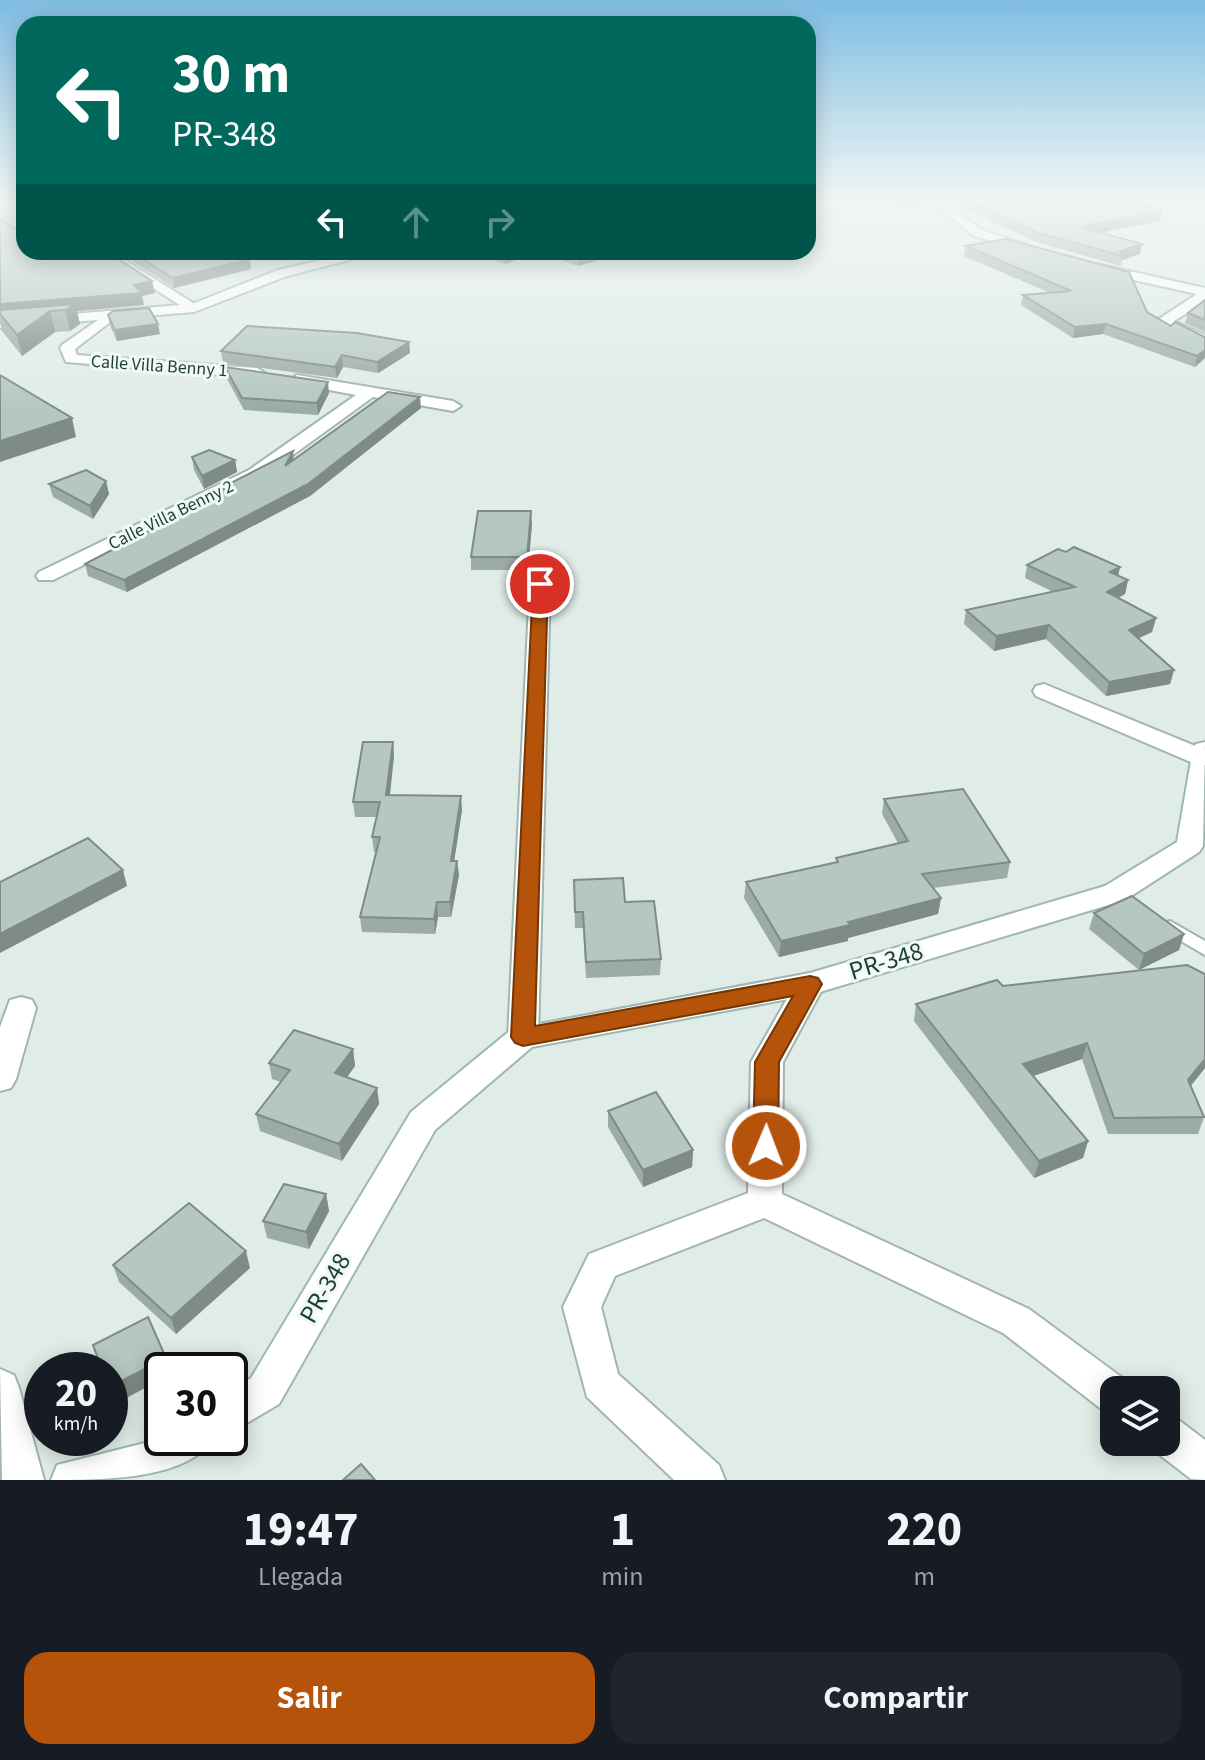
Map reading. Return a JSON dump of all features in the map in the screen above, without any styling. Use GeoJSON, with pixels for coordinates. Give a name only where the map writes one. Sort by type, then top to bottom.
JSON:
{"type":"FeatureCollection","features":[{"type":"Feature","properties":{"kind":"street"},"geometry":{"type":"LineString","coordinates":[[132,270],[194,308]]}},
{"type":"Feature","properties":{"kind":"street"},"geometry":{"type":"LineString","coordinates":[[0,324],[194,308],[296,270]]}},
{"type":"Feature","properties":{"kind":"street"},"geometry":{"type":"LineString","coordinates":[[1108,270],[1205,292],[1200,299],[1163,321],[1205,341]]}},
{"type":"Feature","properties":{"kind":"street","name":"Calle Villa Benny 1"},"geometry":{"type":"LineString","coordinates":[[108,317],[67,348],[71,359],[277,377],[453,406]]}},
{"type":"Feature","properties":{"kind":"street","name":"Calle Villa Benny 2"},"geometry":{"type":"LineString","coordinates":[[46,576],[255,474],[370,392]]}},
{"type":"Feature","properties":{"kind":"street"},"geometry":{"type":"LineString","coordinates":[[523,1037],[540,584]]}},
{"type":"Feature","properties":{"kind":"street"},"geometry":{"type":"LineString","coordinates":[[1044,691],[1204,754]]}},
{"type":"Feature","properties":{"kind":"street","name":"PR-348"},"geometry":{"type":"LineString","coordinates":[[248,1402],[265,1391],[423,1121],[523,1037],[810,984],[1122,897],[1190,846],[1204,754]]}},
{"type":"Feature","properties":{"kind":"street"},"geometry":{"type":"LineString","coordinates":[[765,1202],[767,1062],[810,984]]}},
{"type":"Feature","properties":{"kind":"street"},"geometry":{"type":"LineString","coordinates":[[0,1079],[21,1008]]}},
{"type":"Feature","properties":{"kind":"street"},"geometry":{"type":"LineString","coordinates":[[704,1480],[601,1384],[582,1307],[602,1265],[765,1202],[1016,1321],[1100,1384]]}},
{"type":"Feature","properties":{"kind":"street"},"geometry":{"type":"LineString","coordinates":[[0,1388],[23,1480]]}},
{"type":"Feature","properties":{"kind":"street"},"geometry":{"type":"LineString","coordinates":[[1180,1446],[1205,1465]]}},
{"type":"Feature","properties":{"kind":"street"},"geometry":{"type":"LineString","coordinates":[[72,1480],[166,1456]]}},
{"type":"Feature","properties":{"kind":"lane"},"geometry":{"type":"LineString","coordinates":[[1154,917],[1205,949]]}},
{"type":"Feature","properties":{"kind":"building"},"geometry":{"type":"Polygon","coordinates":[[[0,270],[135,270],[152,281],[134,285],[142,293],[0,304],[0,270]]]}},
{"type":"Feature","properties":{"kind":"building"},"geometry":{"type":"Polygon","coordinates":[[[160,270],[205,270],[173,278],[160,270]]]}},
{"type":"Feature","properties":{"kind":"building"},"geometry":{"type":"Polygon","coordinates":[[[1022,270],[1129,272],[1147,312],[1171,326],[1175,322],[1205,337],[1205,350],[1197,356],[1106,324],[1075,327],[1023,295],[1071,291],[1022,270]]]}},
{"type":"Feature","properties":{"kind":"building"},"geometry":{"type":"Polygon","coordinates":[[[1205,300],[1205,320],[1188,313],[1205,300]]]}},
{"type":"Feature","properties":{"kind":"building"},"geometry":{"type":"Polygon","coordinates":[[[75,304],[65,310],[50,311],[17,335],[0,314],[0,310],[75,304]]]}},
{"type":"Feature","properties":{"kind":"building"},"geometry":{"type":"Polygon","coordinates":[[[149,308],[158,324],[115,330],[108,315],[113,311],[149,308]]]}},
{"type":"Feature","properties":{"kind":"building"},"geometry":{"type":"Polygon","coordinates":[[[247,326],[357,333],[409,342],[377,362],[342,355],[335,367],[221,351],[247,326]]]}},
{"type":"Feature","properties":{"kind":"building"},"geometry":{"type":"Polygon","coordinates":[[[225,367],[328,382],[317,403],[242,398],[225,367]]]}},
{"type":"Feature","properties":{"kind":"building"},"geometry":{"type":"Polygon","coordinates":[[[0,375],[72,418],[0,441],[0,375]]]}},
{"type":"Feature","properties":{"kind":"building"},"geometry":{"type":"Polygon","coordinates":[[[388,392],[420,397],[308,484],[124,580],[85,564],[212,498],[224,489],[221,488],[293,451],[285,466],[388,392]]]}},
{"type":"Feature","properties":{"kind":"building"},"geometry":{"type":"Polygon","coordinates":[[[209,450],[235,460],[202,476],[192,457],[209,450]]]}},
{"type":"Feature","properties":{"kind":"building"},"geometry":{"type":"Polygon","coordinates":[[[86,470],[106,481],[90,506],[49,484],[86,470]]]}},
{"type":"Feature","properties":{"kind":"building"},"geometry":{"type":"Polygon","coordinates":[[[478,511],[531,511],[527,557],[471,557],[478,511]]]}},
{"type":"Feature","properties":{"kind":"building"},"geometry":{"type":"Polygon","coordinates":[[[1074,547],[1120,567],[1110,572],[1128,580],[1107,592],[1156,618],[1129,630],[1174,670],[1109,682],[1049,625],[996,636],[966,610],[1075,587],[1027,565],[1058,549],[1066,552],[1074,547]]]}},
{"type":"Feature","properties":{"kind":"building"},"geometry":{"type":"Polygon","coordinates":[[[363,742],[393,742],[386,795],[461,796],[451,861],[457,861],[450,902],[437,902],[434,919],[360,917],[380,837],[372,837],[380,802],[353,802],[363,742]]]}},
{"type":"Feature","properties":{"kind":"building"},"geometry":{"type":"Polygon","coordinates":[[[963,789],[1010,862],[922,874],[941,898],[848,922],[850,925],[781,941],[746,882],[838,862],[836,858],[908,841],[884,799],[963,789]]]}},
{"type":"Feature","properties":{"kind":"building"},"geometry":{"type":"Polygon","coordinates":[[[88,838],[123,870],[0,934],[0,882],[88,838]]]}},
{"type":"Feature","properties":{"kind":"building"},"geometry":{"type":"Polygon","coordinates":[[[623,878],[625,902],[654,901],[661,959],[586,962],[583,912],[575,912],[574,880],[623,878]]]}},
{"type":"Feature","properties":{"kind":"building"},"geometry":{"type":"Polygon","coordinates":[[[1132,896],[1184,934],[1144,954],[1094,913],[1132,896]]]}},
{"type":"Feature","properties":{"kind":"building"},"geometry":{"type":"Polygon","coordinates":[[[1187,965],[1205,974],[1205,1059],[1188,1080],[1204,1117],[1114,1118],[1087,1043],[1023,1064],[1088,1141],[1039,1161],[916,1004],[997,980],[1003,986],[1187,965]]]}},
{"type":"Feature","properties":{"kind":"building"},"geometry":{"type":"Polygon","coordinates":[[[294,1030],[353,1049],[335,1073],[377,1088],[339,1144],[256,1114],[290,1070],[269,1063],[294,1030]]]}},
{"type":"Feature","properties":{"kind":"building"},"geometry":{"type":"Polygon","coordinates":[[[656,1092],[693,1150],[643,1170],[608,1111],[656,1092]]]}},
{"type":"Feature","properties":{"kind":"building"},"geometry":{"type":"Polygon","coordinates":[[[284,1184],[326,1194],[306,1232],[263,1221],[284,1184]]]}},
{"type":"Feature","properties":{"kind":"building"},"geometry":{"type":"Polygon","coordinates":[[[189,1203],[246,1251],[171,1318],[113,1265],[189,1203]]]}},
{"type":"Feature","properties":{"kind":"building"},"geometry":{"type":"Polygon","coordinates":[[[148,1317],[163,1352],[144,1352],[144,1369],[128,1378],[128,1352],[96,1352],[93,1345],[148,1317]]]}},
{"type":"Feature","properties":{"kind":"building"},"geometry":{"type":"Polygon","coordinates":[[[361,1464],[375,1480],[343,1480],[361,1464]]]}},
{"type":"Feature","properties":{"kind":"route"},"geometry":{"type":"LineString","coordinates":[[540,584],[523,1037],[810,984],[767,1062],[766,1146]]}}]}
